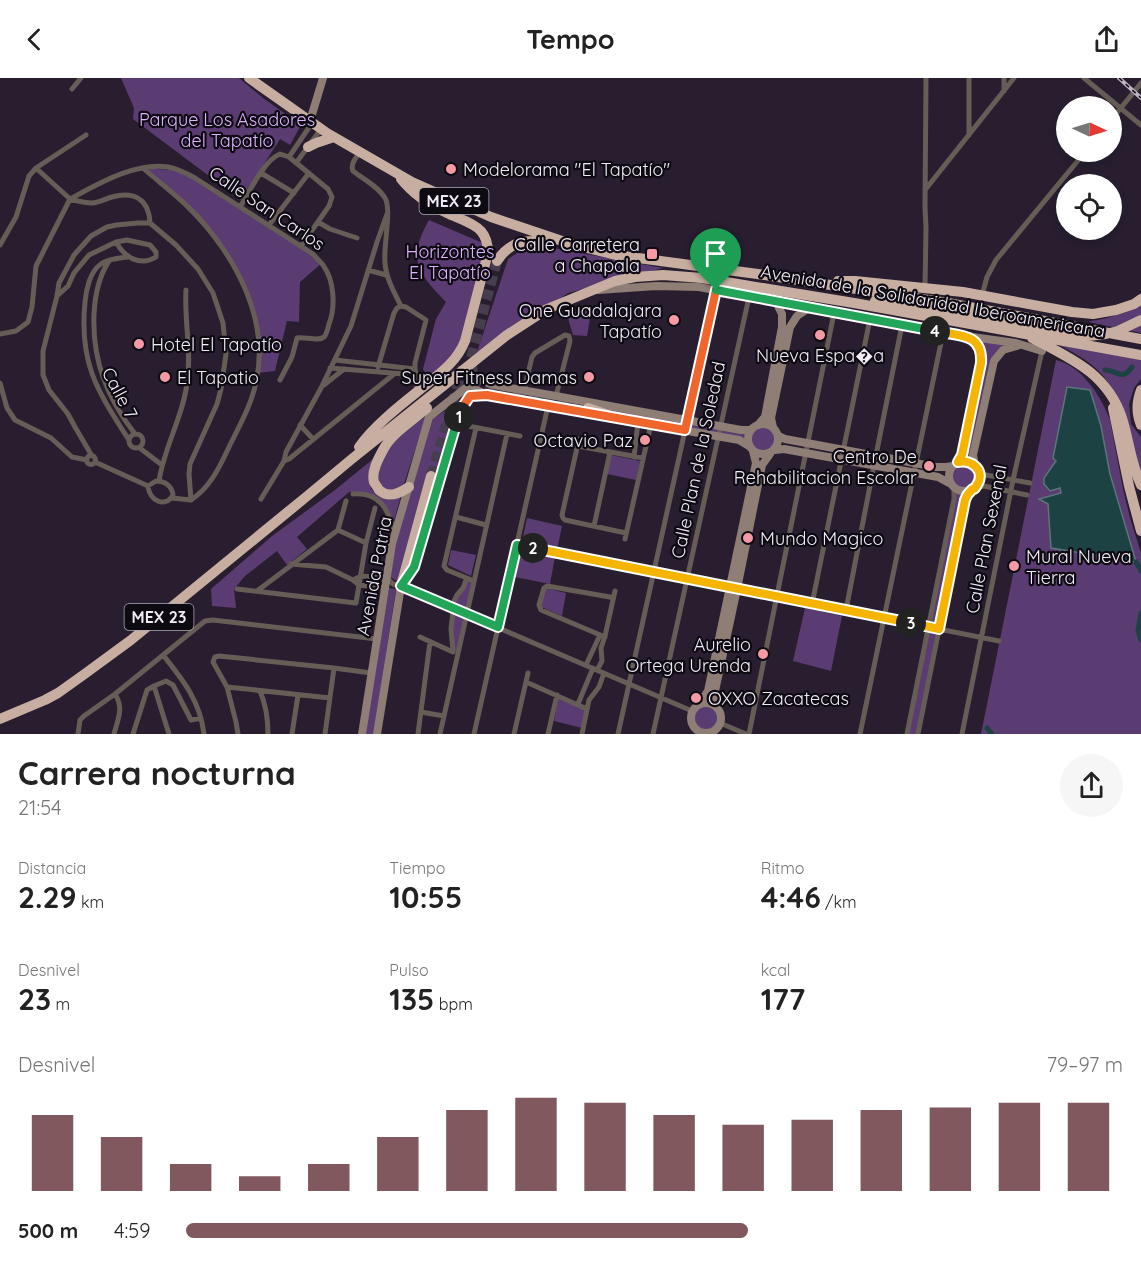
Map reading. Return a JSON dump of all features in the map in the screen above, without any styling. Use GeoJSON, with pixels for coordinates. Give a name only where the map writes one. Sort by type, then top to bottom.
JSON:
{"type":"FeatureCollection","features":[{"type":"Feature","properties":{"kind":"highway","name":"Avenida de la Solidaridad Iberoamericana"},"geometry":{"type":"LineString","coordinates":[[249,78],[334,137],[397,174],[497,219],[571,244],[616,255],[948,303],[1141,339]]}},
{"type":"Feature","properties":{"kind":"highway"},"geometry":{"type":"LineString","coordinates":[[308,147],[334,137]]}},
{"type":"Feature","properties":{"kind":"highway"},"geometry":{"type":"LineString","coordinates":[[353,458],[360,444],[371,432],[448,367],[462,347],[487,257],[488,245],[478,228],[425,201],[397,174]]}},
{"type":"Feature","properties":{"kind":"highway"},"geometry":{"type":"LineString","coordinates":[[432,191],[486,227],[494,244],[495,259],[511,247],[529,240],[594,250]]}},
{"type":"Feature","properties":{"kind":"highway","name":"Avenida de la Solidaridad Iberoamericana"},"geometry":{"type":"LineString","coordinates":[[0,718],[45,700],[87,674],[507,335],[546,309],[615,281],[652,275],[676,275],[854,303],[882,301],[912,305],[968,314],[1023,329],[1141,355]]}},
{"type":"Feature","properties":{"kind":"highway"},"geometry":{"type":"LineString","coordinates":[[806,281],[855,281],[963,291],[1093,314],[1116,310],[1141,299]]}},
{"type":"Feature","properties":{"kind":"highway"},"geometry":{"type":"LineString","coordinates":[[1011,301],[1069,325]]}},
{"type":"Feature","properties":{"kind":"highway"},"geometry":{"type":"LineString","coordinates":[[1023,329],[1088,336],[1106,334],[1141,320]]}},
{"type":"Feature","properties":{"kind":"highway"},"geometry":{"type":"LineString","coordinates":[[1023,329],[1072,359],[1101,381],[1122,418],[1141,485]]}},
{"type":"Feature","properties":{"kind":"highway"},"geometry":{"type":"LineString","coordinates":[[1036,349],[1072,359]]}},
{"type":"Feature","properties":{"kind":"highway"},"geometry":{"type":"LineString","coordinates":[[430,382],[480,357]]}},
{"type":"Feature","properties":{"kind":"highway"},"geometry":{"type":"LineString","coordinates":[[409,487],[393,495],[380,491],[374,482],[377,463],[384,448],[398,431],[433,402],[447,383]]}},
{"type":"Feature","properties":{"kind":"highway"},"geometry":{"type":"LineString","coordinates":[[1141,390],[1137,409],[1141,425]]}},
{"type":"Feature","properties":{"kind":"highway"},"geometry":{"type":"LineString","coordinates":[[1111,396],[1129,486],[1141,531]]}},
{"type":"Feature","properties":{"kind":"highway"},"geometry":{"type":"LineString","coordinates":[[588,408],[617,418]]}},
{"type":"Feature","properties":{"kind":"highway"},"geometry":{"type":"LineString","coordinates":[[392,584],[431,476]]}},
{"type":"Feature","properties":{"kind":"street"},"geometry":{"type":"LineString","coordinates":[[72,89],[81,78]]}},
{"type":"Feature","properties":{"kind":"street"},"geometry":{"type":"LineString","coordinates":[[296,163],[308,147],[323,78]]}},
{"type":"Feature","properties":{"kind":"street"},"geometry":{"type":"LineString","coordinates":[[925,288],[926,78]]}},
{"type":"Feature","properties":{"kind":"street"},"geometry":{"type":"LineString","coordinates":[[969,78],[969,135]]}},
{"type":"Feature","properties":{"kind":"street"},"geometry":{"type":"LineString","coordinates":[[1004,78],[1004,91]]}},
{"type":"Feature","properties":{"kind":"street"},"geometry":{"type":"LineString","coordinates":[[925,190],[1014,78]]}},
{"type":"Feature","properties":{"kind":"street"},"geometry":{"type":"LineString","coordinates":[[1084,78],[1106,96]]}},
{"type":"Feature","properties":{"kind":"street"},"geometry":{"type":"LineString","coordinates":[[1122,107],[1140,84]]}},
{"type":"Feature","properties":{"kind":"street"},"geometry":{"type":"LineString","coordinates":[[1122,109],[1141,125]]}},
{"type":"Feature","properties":{"kind":"street"},"geometry":{"type":"LineString","coordinates":[[289,157],[314,124]]}},
{"type":"Feature","properties":{"kind":"street"},"geometry":{"type":"LineString","coordinates":[[0,245],[16,217],[28,176],[36,168],[86,135]]}},
{"type":"Feature","properties":{"kind":"street"},"geometry":{"type":"LineString","coordinates":[[360,152],[351,168],[378,190],[388,205],[384,245],[386,274],[401,306]]}},
{"type":"Feature","properties":{"kind":"street"},"geometry":{"type":"LineString","coordinates":[[240,207],[261,173],[276,155],[283,154],[289,157],[328,189],[332,196],[330,206],[301,246]]}},
{"type":"Feature","properties":{"kind":"street"},"geometry":{"type":"LineString","coordinates":[[982,295],[987,277],[996,260],[1077,162]]}},
{"type":"Feature","properties":{"kind":"street","name":"Calle San Carlos"},"geometry":{"type":"LineString","coordinates":[[70,199],[122,173],[157,166],[168,167],[182,171],[313,254],[329,275],[333,315],[323,338],[300,336],[297,338],[294,342],[292,357],[280,380]]}},
{"type":"Feature","properties":{"kind":"street"},"geometry":{"type":"LineString","coordinates":[[36,168],[70,199],[96,202],[125,195],[140,198],[150,217],[150,224]]}},
{"type":"Feature","properties":{"kind":"street"},"geometry":{"type":"LineString","coordinates":[[143,168],[196,215],[231,260],[243,284],[253,313],[258,336],[259,359],[257,380],[247,411],[211,483],[201,494],[191,500],[172,498],[166,502],[156,500],[149,493],[148,486]]}},
{"type":"Feature","properties":{"kind":"street"},"geometry":{"type":"LineString","coordinates":[[261,173],[294,193]]}},
{"type":"Feature","properties":{"kind":"street"},"geometry":{"type":"LineString","coordinates":[[268,225],[309,173]]}},
{"type":"Feature","properties":{"kind":"street"},"geometry":{"type":"LineString","coordinates":[[0,334],[16,331],[28,322],[36,266],[70,199]]}},
{"type":"Feature","properties":{"kind":"street"},"geometry":{"type":"LineString","coordinates":[[261,500],[284,461],[286,452],[351,326],[387,214]]}},
{"type":"Feature","properties":{"kind":"street"},"geometry":{"type":"LineString","coordinates":[[318,222],[330,229],[357,238]]}},
{"type":"Feature","properties":{"kind":"street"},"geometry":{"type":"LineString","coordinates":[[90,458],[68,414],[49,390],[44,375],[43,351],[59,283],[67,266],[91,236],[116,225],[150,224],[176,245],[207,281],[223,323],[226,354],[221,389],[217,404],[190,464],[191,500]]}},
{"type":"Feature","properties":{"kind":"street"},"geometry":{"type":"LineString","coordinates":[[57,296],[68,286],[89,255],[116,242],[128,240],[150,245],[156,252],[156,257],[149,261],[141,261],[122,253],[116,242]]}},
{"type":"Feature","properties":{"kind":"street"},"geometry":{"type":"LineString","coordinates":[[377,242],[384,245]]}},
{"type":"Feature","properties":{"kind":"street"},"geometry":{"type":"LineString","coordinates":[[109,261],[128,256]]}},
{"type":"Feature","properties":{"kind":"street","name":"Calle 7"},"geometry":{"type":"LineString","coordinates":[[109,261],[99,278],[96,293],[95,346],[107,388],[114,403],[135,434]]}},
{"type":"Feature","properties":{"kind":"street","name":"Calle 7"},"geometry":{"type":"LineString","coordinates":[[109,261],[98,267],[86,295],[85,344],[94,382],[129,440]]}},
{"type":"Feature","properties":{"kind":"street"},"geometry":{"type":"LineString","coordinates":[[368,270],[386,274]]}},
{"type":"Feature","properties":{"kind":"street"},"geometry":{"type":"LineString","coordinates":[[588,291],[656,286],[699,287],[943,333],[1016,343],[1036,349]]}},
{"type":"Feature","properties":{"kind":"street"},"geometry":{"type":"LineString","coordinates":[[159,481],[162,465],[179,419],[187,384],[189,359],[186,290]]}},
{"type":"Feature","properties":{"kind":"street"},"geometry":{"type":"LineString","coordinates":[[618,734],[716,290]]}},
{"type":"Feature","properties":{"kind":"street","name":"Calle Plan de la Soledad"},"geometry":{"type":"LineString","coordinates":[[653,734],[749,297]]}},
{"type":"Feature","properties":{"kind":"street"},"geometry":{"type":"LineString","coordinates":[[776,302],[782,314],[782,327],[765,417],[748,435],[756,463],[734,588],[715,691],[717,707],[721,715],[720,723],[710,733],[701,733],[694,730],[690,719],[692,711],[708,691],[734,588],[762,465],[778,446],[778,436],[771,418],[790,327],[797,316],[810,308]]}},
{"type":"Feature","properties":{"kind":"street"},"geometry":{"type":"LineString","coordinates":[[378,372],[378,365],[394,313],[397,308],[406,307],[426,320],[415,363],[417,392]]}},
{"type":"Feature","properties":{"kind":"street"},"geometry":{"type":"LineString","coordinates":[[720,723],[747,734],[834,313]]}},
{"type":"Feature","properties":{"kind":"street"},"geometry":{"type":"LineString","coordinates":[[812,604],[870,320]]}},
{"type":"Feature","properties":{"kind":"street"},"geometry":{"type":"LineString","coordinates":[[876,455],[903,325]]}},
{"type":"Feature","properties":{"kind":"street"},"geometry":{"type":"LineString","coordinates":[[860,734],[943,333]]}},
{"type":"Feature","properties":{"kind":"street"},"geometry":{"type":"LineString","coordinates":[[524,390],[535,353],[567,335],[570,341],[556,396]]}},
{"type":"Feature","properties":{"kind":"street"},"geometry":{"type":"LineString","coordinates":[[907,734],[954,500],[949,474],[962,455],[981,360],[977,345],[969,336]]}},
{"type":"Feature","properties":{"kind":"street"},"geometry":{"type":"LineString","coordinates":[[918,734],[965,500],[980,477],[974,455],[994,361],[999,353],[1016,345],[1036,349]]}},
{"type":"Feature","properties":{"kind":"street","name":"Calle Plan Sexenal"},"geometry":{"type":"LineString","coordinates":[[962,734],[1013,480],[1036,349]]}},
{"type":"Feature","properties":{"kind":"street"},"geometry":{"type":"LineString","coordinates":[[335,360],[415,372]]}},
{"type":"Feature","properties":{"kind":"street"},"geometry":{"type":"LineString","coordinates":[[330,368],[394,374],[415,372]]}},
{"type":"Feature","properties":{"kind":"street"},"geometry":{"type":"LineString","coordinates":[[321,388],[344,369]]}},
{"type":"Feature","properties":{"kind":"street"},"geometry":{"type":"LineString","coordinates":[[284,461],[394,374]]}},
{"type":"Feature","properties":{"kind":"street"},"geometry":{"type":"LineString","coordinates":[[751,430],[493,385],[479,379],[474,383],[475,389],[487,395],[739,440],[761,455],[784,449],[938,477],[962,492],[984,486],[1028,495]]}},
{"type":"Feature","properties":{"kind":"street","name":"Avenida Patria"},"geometry":{"type":"LineString","coordinates":[[377,734],[395,534],[429,417],[479,379]]}},
{"type":"Feature","properties":{"kind":"street"},"geometry":{"type":"LineString","coordinates":[[0,383],[7,408],[15,420],[51,438],[72,457],[96,459],[95,462],[148,486]]}},
{"type":"Feature","properties":{"kind":"street","name":"Avenida Patria"},"geometry":{"type":"LineString","coordinates":[[362,734],[377,639],[392,584],[414,567],[462,408],[470,396],[487,395]]}},
{"type":"Feature","properties":{"kind":"street"},"geometry":{"type":"LineString","coordinates":[[474,734],[548,406]]}},
{"type":"Feature","properties":{"kind":"street"},"geometry":{"type":"LineString","coordinates":[[634,457],[638,422]]}},
{"type":"Feature","properties":{"kind":"street"},"geometry":{"type":"LineString","coordinates":[[579,439],[563,518],[625,536],[651,424]]}},
{"type":"Feature","properties":{"kind":"street"},"geometry":{"type":"LineString","coordinates":[[758,424],[769,424],[773,427]]}},
{"type":"Feature","properties":{"kind":"street"},"geometry":{"type":"LineString","coordinates":[[300,425],[313,440]]}},
{"type":"Feature","properties":{"kind":"street"},"geometry":{"type":"LineString","coordinates":[[468,426],[520,436]]}},
{"type":"Feature","properties":{"kind":"street"},"geometry":{"type":"LineString","coordinates":[[474,581],[444,568],[444,564],[476,428]]}},
{"type":"Feature","properties":{"kind":"street"},"geometry":{"type":"LineString","coordinates":[[135,434],[141,436],[140,447],[130,446],[131,436],[135,434]]}},
{"type":"Feature","properties":{"kind":"street"},"geometry":{"type":"LineString","coordinates":[[440,734],[455,652],[474,581],[507,434]]}},
{"type":"Feature","properties":{"kind":"street"},"geometry":{"type":"LineString","coordinates":[[778,436],[939,467],[966,461],[986,475],[1030,483]]}},
{"type":"Feature","properties":{"kind":"street"},"geometry":{"type":"LineString","coordinates":[[578,446],[643,459]]}},
{"type":"Feature","properties":{"kind":"street"},"geometry":{"type":"LineString","coordinates":[[140,447],[162,465]]}},
{"type":"Feature","properties":{"kind":"street"},"geometry":{"type":"LineString","coordinates":[[594,526],[610,452]]}},
{"type":"Feature","properties":{"kind":"street"},"geometry":{"type":"LineString","coordinates":[[846,610],[874,465]]}},
{"type":"Feature","properties":{"kind":"street"},"geometry":{"type":"LineString","coordinates":[[148,486],[159,481],[165,483],[173,492],[172,498]]}},
{"type":"Feature","properties":{"kind":"street"},"geometry":{"type":"LineString","coordinates":[[353,494],[373,496],[386,507],[395,534]]}},
{"type":"Feature","properties":{"kind":"street"},"geometry":{"type":"LineString","coordinates":[[256,591],[338,530],[346,501]]}},
{"type":"Feature","properties":{"kind":"street"},"geometry":{"type":"LineString","coordinates":[[237,589],[356,603],[366,543],[375,508]]}},
{"type":"Feature","properties":{"kind":"street"},"geometry":{"type":"LineString","coordinates":[[456,517],[486,525]]}},
{"type":"Feature","properties":{"kind":"street"},"geometry":{"type":"LineString","coordinates":[[338,530],[366,543]]}},
{"type":"Feature","properties":{"kind":"street"},"geometry":{"type":"LineString","coordinates":[[517,545],[999,640]]}},
{"type":"Feature","properties":{"kind":"street"},"geometry":{"type":"LineString","coordinates":[[291,564],[326,567],[359,585],[392,584]]}},
{"type":"Feature","properties":{"kind":"street"},"geometry":{"type":"LineString","coordinates":[[353,580],[361,576],[392,584],[692,711]]}},
{"type":"Feature","properties":{"kind":"street"},"geometry":{"type":"LineString","coordinates":[[455,652],[451,629],[454,601],[467,578]]}},
{"type":"Feature","properties":{"kind":"street"},"geometry":{"type":"LineString","coordinates":[[602,636],[539,608],[539,605],[545,586],[613,598]]}},
{"type":"Feature","properties":{"kind":"street"},"geometry":{"type":"LineString","coordinates":[[578,705],[595,669],[602,661],[602,636],[615,591]]}},
{"type":"Feature","properties":{"kind":"street"},"geometry":{"type":"LineString","coordinates":[[78,734],[80,720],[205,621],[213,620],[377,639]]}},
{"type":"Feature","properties":{"kind":"street"},"geometry":{"type":"LineString","coordinates":[[586,665],[602,636]]}},
{"type":"Feature","properties":{"kind":"street"},"geometry":{"type":"LineString","coordinates":[[420,637],[455,652]]}},
{"type":"Feature","properties":{"kind":"street"},"geometry":{"type":"LineString","coordinates":[[418,734],[430,642]]}},
{"type":"Feature","properties":{"kind":"street"},"geometry":{"type":"LineString","coordinates":[[163,655],[186,684],[196,704],[204,734]]}},
{"type":"Feature","properties":{"kind":"street"},"geometry":{"type":"LineString","coordinates":[[238,734],[227,687],[214,665],[215,657],[371,673]]}},
{"type":"Feature","properties":{"kind":"street"},"geometry":{"type":"LineString","coordinates":[[325,734],[334,668]]}},
{"type":"Feature","properties":{"kind":"street"},"geometry":{"type":"LineString","coordinates":[[514,734],[528,673]]}},
{"type":"Feature","properties":{"kind":"street"},"geometry":{"type":"LineString","coordinates":[[582,734],[589,700],[599,687],[604,673]]}},
{"type":"Feature","properties":{"kind":"street"},"geometry":{"type":"LineString","coordinates":[[134,734],[147,690],[166,681],[170,682],[176,690],[191,720],[201,718]]}},
{"type":"Feature","properties":{"kind":"street"},"geometry":{"type":"LineString","coordinates":[[526,682],[587,709]]}},
{"type":"Feature","properties":{"kind":"street"},"geometry":{"type":"LineString","coordinates":[[154,686],[169,734]]}},
{"type":"Feature","properties":{"kind":"street"},"geometry":{"type":"LineString","coordinates":[[227,687],[330,698]]}},
{"type":"Feature","properties":{"kind":"street"},"geometry":{"type":"LineString","coordinates":[[260,691],[268,717],[268,734]]}},
{"type":"Feature","properties":{"kind":"street"},"geometry":{"type":"LineString","coordinates":[[114,734],[121,707],[120,700],[115,694]]}},
{"type":"Feature","properties":{"kind":"street"},"geometry":{"type":"LineString","coordinates":[[292,734],[298,695]]}},
{"type":"Feature","properties":{"kind":"street"},"geometry":{"type":"LineString","coordinates":[[548,734],[557,695]]}},
{"type":"Feature","properties":{"kind":"street"},"geometry":{"type":"LineString","coordinates":[[699,704],[709,702],[717,707]]}},
{"type":"Feature","properties":{"kind":"street"},"geometry":{"type":"LineString","coordinates":[[421,712],[444,716]]}},
{"type":"Feature","properties":{"kind":"street"},"geometry":{"type":"LineString","coordinates":[[364,721],[379,723]]}},
{"type":"Feature","properties":{"kind":"green space","name":"Parque Los Asadores del Tapatío"},"geometry":{"type":"Polygon","coordinates":[[[121,78],[239,78],[301,125],[290,145],[280,139],[241,200],[133,119],[134,108],[121,78]]]}},
{"type":"Feature","properties":{"kind":"green space"},"geometry":{"type":"Polygon","coordinates":[[[147,168],[182,171],[297,243],[322,263],[300,282],[299,322],[287,321],[275,371],[257,373],[258,345],[254,318],[238,275],[219,243],[147,168]]]}},
{"type":"Feature","properties":{"kind":"green space","name":"Horizontes El Tapatío"},"geometry":{"type":"Polygon","coordinates":[[[429,220],[485,244],[462,347],[425,383],[427,377],[423,369],[436,319],[446,302],[428,282],[418,264],[418,245],[429,220]]]}},
{"type":"Feature","properties":{"kind":"green space"},"geometry":{"type":"Polygon","coordinates":[[[531,244],[663,268],[568,293],[476,355],[508,259],[531,244]]]}},
{"type":"Feature","properties":{"kind":"green space"},"geometry":{"type":"Polygon","coordinates":[[[1141,304],[1141,333],[1089,322],[1116,315],[1141,304]]]}},
{"type":"Feature","properties":{"kind":"green space"},"geometry":{"type":"Polygon","coordinates":[[[592,306],[587,336],[573,335],[567,315],[592,306]]]}},
{"type":"Feature","properties":{"kind":"green space"},"geometry":{"type":"Polygon","coordinates":[[[972,337],[1022,344],[1003,350],[994,361],[975,464],[966,460],[961,461],[982,359],[972,337]]]}},
{"type":"Feature","properties":{"kind":"green space"},"geometry":{"type":"Polygon","coordinates":[[[1057,344],[1141,358],[1141,379],[1134,388],[1129,404],[1131,424],[1141,437],[1141,475],[1116,395],[1111,386],[1091,364],[1057,344]]]}},
{"type":"Feature","properties":{"kind":"green space"},"geometry":{"type":"Polygon","coordinates":[[[1056,360],[1065,363],[1082,375],[1096,392],[1110,420],[1123,489],[1141,553],[1141,734],[981,734],[1056,360]]]}},
{"type":"Feature","properties":{"kind":"green space"},"geometry":{"type":"Polygon","coordinates":[[[468,395],[412,565],[397,581],[390,577],[395,546],[430,421],[468,395]]]}},
{"type":"Feature","properties":{"kind":"green space"},"geometry":{"type":"Polygon","coordinates":[[[591,404],[746,430],[743,442],[617,418],[591,404]]]}},
{"type":"Feature","properties":{"kind":"green space"},"geometry":{"type":"Polygon","coordinates":[[[426,416],[404,484],[393,492],[384,490],[376,476],[378,463],[399,435],[426,416]]]}},
{"type":"Feature","properties":{"kind":"green space"},"geometry":{"type":"Polygon","coordinates":[[[764,426],[773,430],[777,439],[773,448],[764,452],[755,448],[751,439],[755,430],[764,426]]]}},
{"type":"Feature","properties":{"kind":"green space"},"geometry":{"type":"Polygon","coordinates":[[[611,455],[640,461],[636,480],[607,474],[611,455]]]}},
{"type":"Feature","properties":{"kind":"green space"},"geometry":{"type":"Polygon","coordinates":[[[373,459],[371,489],[384,498],[392,500],[401,495],[394,521],[377,497],[365,493],[349,492],[297,537],[307,549],[287,565],[277,551],[245,576],[234,589],[236,608],[212,606],[211,589],[272,536],[373,459]]]}},
{"type":"Feature","properties":{"kind":"green space"},"geometry":{"type":"Polygon","coordinates":[[[963,465],[971,469],[975,477],[971,485],[963,489],[955,485],[951,477],[955,469],[963,465]]]}},
{"type":"Feature","properties":{"kind":"green space"},"geometry":{"type":"Polygon","coordinates":[[[956,490],[968,491],[937,627],[930,626],[956,490]]]}},
{"type":"Feature","properties":{"kind":"green space"},"geometry":{"type":"Polygon","coordinates":[[[527,518],[562,526],[557,550],[522,542],[527,518]]]}},
{"type":"Feature","properties":{"kind":"green space"},"geometry":{"type":"Polygon","coordinates":[[[451,550],[476,555],[471,576],[448,565],[451,550]]]}},
{"type":"Feature","properties":{"kind":"green space"},"geometry":{"type":"Polygon","coordinates":[[[520,550],[555,557],[550,584],[515,577],[520,550]]]}},
{"type":"Feature","properties":{"kind":"green space"},"geometry":{"type":"Polygon","coordinates":[[[468,580],[474,581],[458,651],[453,651],[451,630],[455,599],[468,580]]]}},
{"type":"Feature","properties":{"kind":"green space"},"geometry":{"type":"Polygon","coordinates":[[[389,588],[396,589],[376,719],[373,734],[365,734],[389,588]]]}},
{"type":"Feature","properties":{"kind":"green space"},"geometry":{"type":"Polygon","coordinates":[[[545,588],[566,593],[562,616],[541,607],[545,588]]]}},
{"type":"Feature","properties":{"kind":"green space"},"geometry":{"type":"Polygon","coordinates":[[[805,608],[842,616],[831,671],[793,661],[805,608]]]}},
{"type":"Feature","properties":{"kind":"green space"},"geometry":{"type":"Polygon","coordinates":[[[930,627],[937,628],[918,734],[907,734],[930,627]]]}},
{"type":"Feature","properties":{"kind":"green space"},"geometry":{"type":"Polygon","coordinates":[[[558,699],[586,710],[582,728],[554,721],[558,699]]]}},
{"type":"Feature","properties":{"kind":"green space"},"geometry":{"type":"Polygon","coordinates":[[[706,703],[717,707],[721,718],[717,729],[706,733],[695,729],[691,718],[695,707],[706,703]]]}},
{"type":"Feature","properties":{"kind":"shaded area"},"geometry":{"type":"Polygon","coordinates":[[[1067,387],[1090,390],[1101,426],[1110,474],[1136,562],[1051,548],[1048,504],[1039,499],[1061,493],[1060,488],[1050,491],[1044,484],[1044,478],[1056,461],[1053,458],[1067,387]]]}},
{"type":"Feature","properties":{"kind":"waterway"},"geometry":{"type":"LineString","coordinates":[[1105,370],[1122,375],[1132,367]]}},
{"type":"Feature","properties":{"kind":"waterway"},"geometry":{"type":"LineString","coordinates":[[1136,562],[1141,571]]}},
{"type":"Feature","properties":{"kind":"waterway"},"geometry":{"type":"LineString","coordinates":[[1141,613],[1138,631],[1141,640]]}},
{"type":"Feature","properties":{"kind":"waterway"},"geometry":{"type":"LineString","coordinates":[[987,728],[992,734]]}},
{"type":"Feature","properties":{"kind":"tunnel"},"geometry":{"type":"LineString","coordinates":[[497,261],[471,358],[473,373],[477,381],[489,390],[588,408]]}},
{"type":"Feature","properties":{"kind":"tunnel"},"geometry":{"type":"LineString","coordinates":[[431,476],[463,367]]}},
{"type":"Feature","properties":{"kind":"railway"},"geometry":{"type":"LineString","coordinates":[[1119,78],[1141,98]]}},
{"type":"Feature","properties":{"kind":"place","name":"Modelorama \"El Tapatío\""},"geometry":{"type":"Point","coordinates":[451,169]}},
{"type":"Feature","properties":{"kind":"place","name":"Calle Carretera a Chapala"},"geometry":{"type":"Point","coordinates":[652,254]}},
{"type":"Feature","properties":{"kind":"place","name":"One Guadalajara Tapatío"},"geometry":{"type":"Point","coordinates":[674,320]}},
{"type":"Feature","properties":{"kind":"place","name":"Nueva Espa�a"},"geometry":{"type":"Point","coordinates":[820,335]}},
{"type":"Feature","properties":{"kind":"place","name":"Hotel El Tapatío"},"geometry":{"type":"Point","coordinates":[139,344]}},
{"type":"Feature","properties":{"kind":"place","name":"El Tapatio"},"geometry":{"type":"Point","coordinates":[165,377]}},
{"type":"Feature","properties":{"kind":"place","name":"Super Fitness Damas"},"geometry":{"type":"Point","coordinates":[589,377]}},
{"type":"Feature","properties":{"kind":"place","name":"Octavio Paz"},"geometry":{"type":"Point","coordinates":[645,440]}},
{"type":"Feature","properties":{"kind":"place","name":"Centro De Rehabilitacion Escolar"},"geometry":{"type":"Point","coordinates":[929,466]}},
{"type":"Feature","properties":{"kind":"place","name":"Mundo Magico"},"geometry":{"type":"Point","coordinates":[748,538]}},
{"type":"Feature","properties":{"kind":"place","name":"Mural Nueva Tierra"},"geometry":{"type":"Point","coordinates":[1014,566]}},
{"type":"Feature","properties":{"kind":"place","name":"Aurelio Ortega Urenda"},"geometry":{"type":"Point","coordinates":[763,654]}},
{"type":"Feature","properties":{"kind":"place","name":"OXXO Zacatecas"},"geometry":{"type":"Point","coordinates":[696,698]}},
{"type":"Feature","properties":{"kind":"route"},"geometry":{"type":"LineString","coordinates":[[716,290],[870,320],[969,336],[975,342],[979,349],[981,363],[962,455],[958,462],[966,461],[973,464],[978,469],[980,477],[976,487],[970,491],[965,500],[939,629],[517,545],[498,627],[401,586],[414,567],[454,431],[468,397],[487,395],[685,430],[716,290]]}}]}
